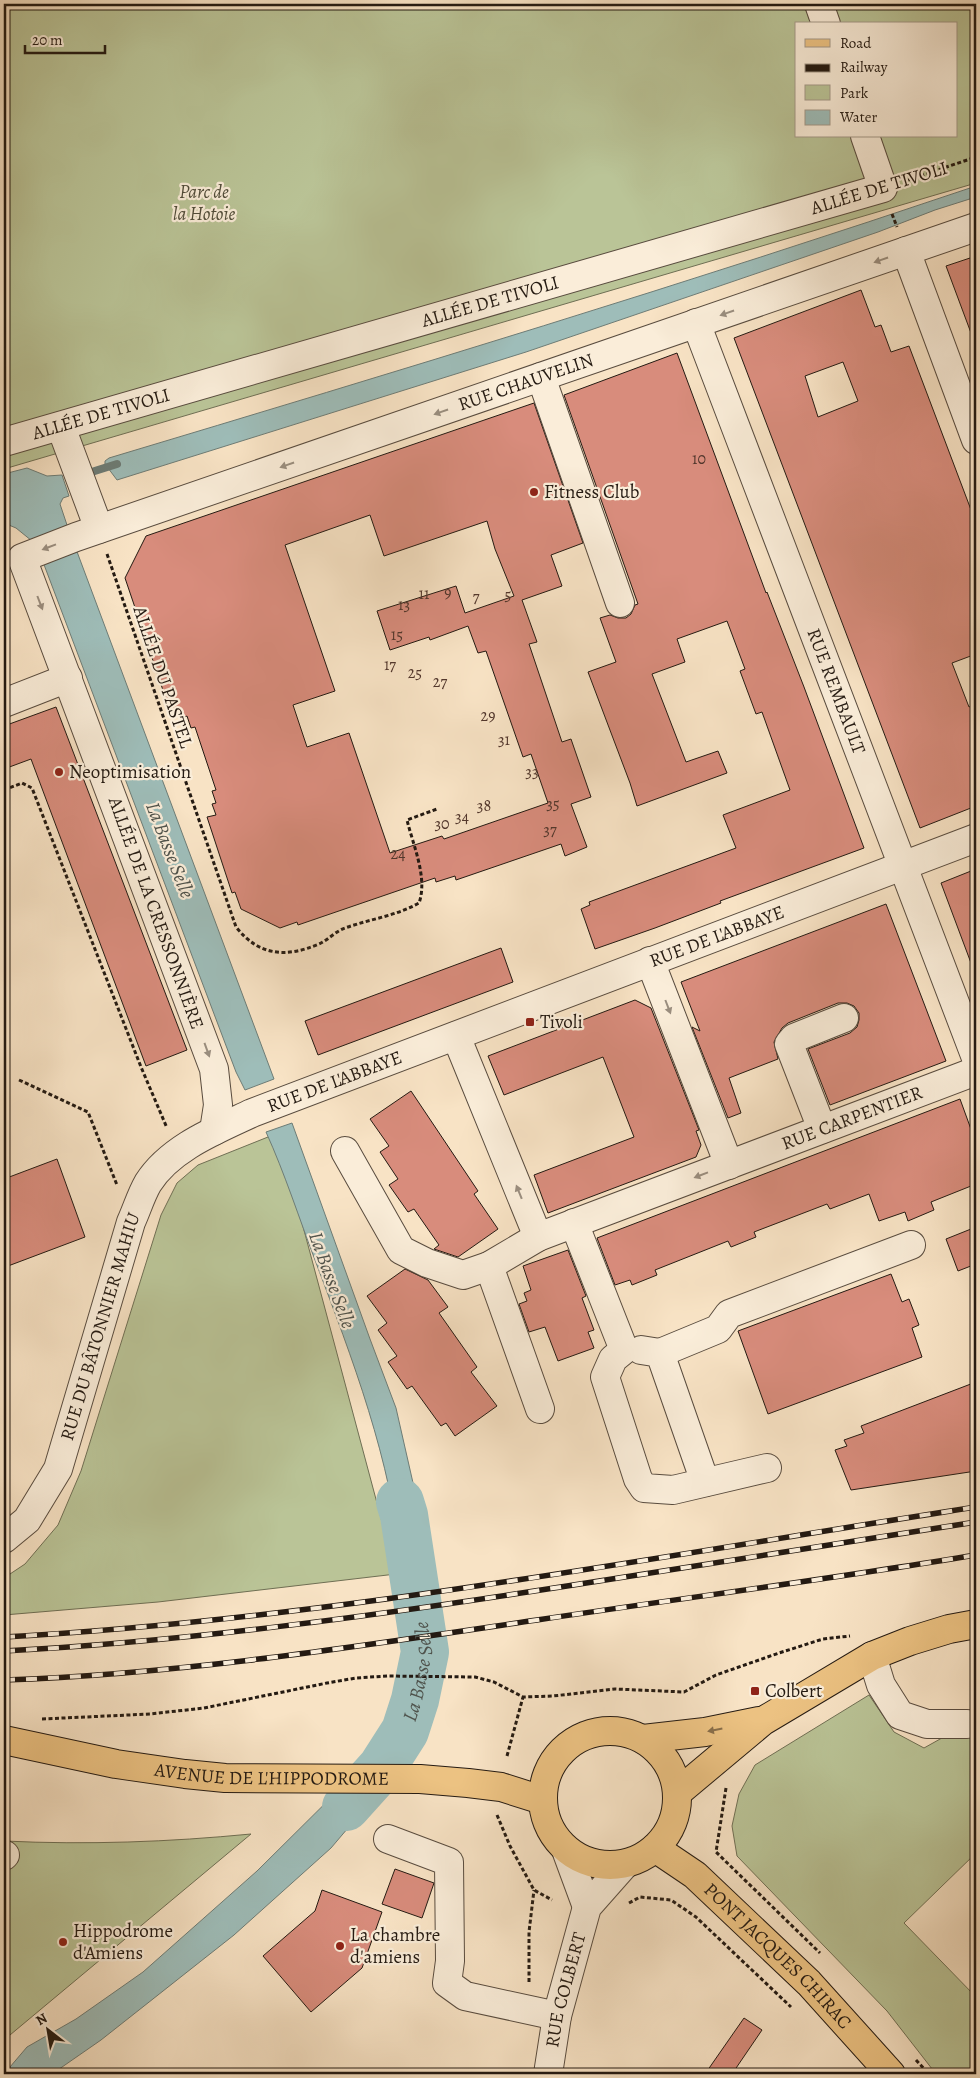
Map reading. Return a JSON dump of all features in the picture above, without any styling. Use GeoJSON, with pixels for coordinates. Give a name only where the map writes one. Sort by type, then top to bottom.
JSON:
{"type":"FeatureCollection","features":[{"type":"Feature","properties":{"kind":"main road"},"geometry":{"type":"LineString","coordinates":[[677,1793],[763,1721],[864,1646],[910,1641],[949,1629],[976,1624]]}},
{"type":"Feature","properties":{"kind":"main road"},"geometry":{"type":"LineString","coordinates":[[643,1739],[705,1732],[763,1721]]}},
{"type":"Feature","properties":{"kind":"main road"},"geometry":{"type":"LineString","coordinates":[[603,1730],[624,1730],[643,1739],[660,1753],[672,1772],[677,1793],[676,1812],[673,1821],[669,1830],[655,1848],[625,1864],[602,1866],[584,1861],[566,1850],[554,1838],[546,1822],[542,1800],[546,1774],[556,1758],[569,1745],[588,1734],[603,1730]]}},
{"type":"Feature","properties":{"kind":"main road","name":"AVENUE DE L'HIPPODROME"},"geometry":{"type":"LineString","coordinates":[[4,1740],[116,1764],[166,1772],[225,1778],[420,1780],[501,1787],[542,1800]]}},
{"type":"Feature","properties":{"kind":"main road","name":"PONT JACQUES CHIRAC"},"geometry":{"type":"LineString","coordinates":[[655,1848],[695,1875],[809,1983],[886,2068]]}},
{"type":"Feature","properties":{"kind":"street"},"geometry":{"type":"LineString","coordinates":[[819,4],[825,22]]}},
{"type":"Feature","properties":{"kind":"street"},"geometry":{"type":"LineString","coordinates":[[866,138],[883,188]]}},
{"type":"Feature","properties":{"kind":"street","name":"ALLÉE DE TIVOLI"},"geometry":{"type":"LineString","coordinates":[[4,442],[883,188]]}},
{"type":"Feature","properties":{"kind":"street","name":"RUE CHAUVELIN"},"geometry":{"type":"LineString","coordinates":[[22,558],[87,533],[696,324],[902,241],[976,227]]}},
{"type":"Feature","properties":{"kind":"street"},"geometry":{"type":"LineString","coordinates":[[902,241],[976,440]]}},
{"type":"Feature","properties":{"kind":"street","name":"RUE REMBAULT"},"geometry":{"type":"LineString","coordinates":[[696,324],[904,865],[976,1058]]}},
{"type":"Feature","properties":{"kind":"street"},"geometry":{"type":"LineString","coordinates":[[541,377],[620,603]]}},
{"type":"Feature","properties":{"kind":"street"},"geometry":{"type":"LineString","coordinates":[[61,427],[73,461],[87,533]]}},
{"type":"Feature","properties":{"kind":"street","name":"ALLÉE DE LA CRESSONNIÈRE"},"geometry":{"type":"LineString","coordinates":[[22,558],[214,1068],[218,1105],[214,1131]]}},
{"type":"Feature","properties":{"kind":"street"},"geometry":{"type":"LineString","coordinates":[[4,704],[68,678]]}},
{"type":"Feature","properties":{"kind":"street","name":"RUE DE L'ABBAYE"},"geometry":{"type":"LineString","coordinates":[[214,1131],[252,1113],[976,838]]}},
{"type":"Feature","properties":{"kind":"street"},"geometry":{"type":"LineString","coordinates":[[650,961],[729,1165]]}},
{"type":"Feature","properties":{"kind":"street"},"geometry":{"type":"LineString","coordinates":[[822,1129],[789,1044],[794,1038],[844,1018]]}},
{"type":"Feature","properties":{"kind":"street"},"geometry":{"type":"LineString","coordinates":[[456,1036],[538,1237]]}},
{"type":"Feature","properties":{"kind":"street","name":"RUE CARPENTIER"},"geometry":{"type":"LineString","coordinates":[[345,1151],[401,1250],[427,1263],[463,1275],[489,1266],[538,1237],[976,1071]]}},
{"type":"Feature","properties":{"kind":"street","name":"RUE DU BÂTONNIER MAHIU"},"geometry":{"type":"LineString","coordinates":[[4,1539],[27,1520],[58,1469],[131,1222],[148,1183],[169,1159],[214,1131]]}},
{"type":"Feature","properties":{"kind":"street"},"geometry":{"type":"LineString","coordinates":[[574,1223],[624,1350]]}},
{"type":"Feature","properties":{"kind":"street"},"geometry":{"type":"LineString","coordinates":[[767,1468],[673,1490],[644,1488],[638,1479],[605,1377],[612,1359],[624,1350],[643,1350],[660,1353],[718,1330],[729,1314],[911,1245]]}},
{"type":"Feature","properties":{"kind":"street"},"geometry":{"type":"LineString","coordinates":[[489,1266],[540,1409]]}},
{"type":"Feature","properties":{"kind":"street"},"geometry":{"type":"LineString","coordinates":[[660,1353],[705,1482]]}},
{"type":"Feature","properties":{"kind":"street"},"geometry":{"type":"LineString","coordinates":[[864,1646],[881,1685],[900,1715],[927,1724],[968,1724]]}},
{"type":"Feature","properties":{"kind":"street"},"geometry":{"type":"LineString","coordinates":[[388,1839],[449,1862],[450,1961],[447,1983],[465,1996],[545,2014]]}},
{"type":"Feature","properties":{"kind":"street","name":"RUE COLBERT"},"geometry":{"type":"LineString","coordinates":[[566,1850],[587,1907]]}},
{"type":"Feature","properties":{"kind":"street","name":"RUE COLBERT"},"geometry":{"type":"LineString","coordinates":[[548,2074],[545,2014],[587,1907],[625,1864]]}},
{"type":"Feature","properties":{"kind":"path","name":"ALLÉE DE TIVOLI"},"geometry":{"type":"LineString","coordinates":[[883,188],[976,157]]}},
{"type":"Feature","properties":{"kind":"path"},"geometry":{"type":"LineString","coordinates":[[893,214],[902,241]]}},
{"type":"Feature","properties":{"kind":"path","name":"ALLÉE DU PASTEL"},"geometry":{"type":"LineString","coordinates":[[87,533],[236,927],[247,941],[271,952],[290,953],[320,944],[343,928],[407,910],[419,903],[422,894],[419,869],[407,820],[437,809]]}},
{"type":"Feature","properties":{"kind":"path"},"geometry":{"type":"LineString","coordinates":[[4,790],[22,783],[32,788],[141,1067],[178,1154]]}},
{"type":"Feature","properties":{"kind":"path"},"geometry":{"type":"LineString","coordinates":[[19,1080],[88,1112],[131,1222]]}},
{"type":"Feature","properties":{"kind":"path"},"geometry":{"type":"LineString","coordinates":[[33,1719],[150,1714],[204,1708],[327,1683],[388,1676],[475,1677],[488,1680],[523,1697],[614,1690],[684,1692],[716,1675],[823,1639],[864,1646]]}},
{"type":"Feature","properties":{"kind":"path"},"geometry":{"type":"LineString","coordinates":[[507,1756],[523,1697]]}},
{"type":"Feature","properties":{"kind":"path"},"geometry":{"type":"LineString","coordinates":[[726,1786],[716,1852],[820,1953]]}},
{"type":"Feature","properties":{"kind":"path"},"geometry":{"type":"LineString","coordinates":[[495,1811],[510,1846],[534,1890],[552,1900]]}},
{"type":"Feature","properties":{"kind":"path"},"geometry":{"type":"LineString","coordinates":[[534,1890],[529,1932],[528,1973],[545,2014]]}},
{"type":"Feature","properties":{"kind":"path"},"geometry":{"type":"LineString","coordinates":[[626,1904],[640,1897],[671,1900],[696,1917],[794,2010]]}},
{"type":"Feature","properties":{"kind":"green space","name":"Parc de la Hotoie"},"geometry":{"type":"Polygon","coordinates":[[[4,4],[976,4],[976,183],[4,469],[4,4]]]}},
{"type":"Feature","properties":{"kind":"green space"},"geometry":{"type":"Polygon","coordinates":[[[278,1133],[396,1574],[158,1602],[4,1615],[4,1578],[25,1564],[58,1525],[81,1471],[161,1215],[177,1183],[198,1165],[278,1133]]]}},
{"type":"Feature","properties":{"kind":"green space"},"geometry":{"type":"Polygon","coordinates":[[[869,1695],[894,1732],[924,1748],[967,1724],[976,1746],[976,1853],[904,1923],[976,1997],[976,2074],[936,2074],[887,2011],[737,1856],[732,1826],[739,1794],[755,1765],[869,1695]]]}},
{"type":"Feature","properties":{"kind":"green space","name":"Hippodrome d'Amiens"},"geometry":{"type":"Polygon","coordinates":[[[251,1834],[4,2040],[4,1841],[128,1842],[251,1834]]]}},
{"type":"Feature","properties":{"kind":"water"},"geometry":{"type":"Polygon","coordinates":[[[976,186],[976,197],[526,352],[117,480],[105,464],[105,461],[109,458],[652,292],[976,186]]]}},
{"type":"Feature","properties":{"kind":"water"},"geometry":{"type":"Polygon","coordinates":[[[27,468],[47,476],[62,475],[69,496],[63,498],[60,504],[68,528],[32,541],[16,528],[4,523],[4,474],[27,468]]]}},
{"type":"Feature","properties":{"kind":"water"},"geometry":{"type":"Polygon","coordinates":[[[76,549],[274,1079],[245,1090],[236,1072],[43,562],[76,549]]]}},
{"type":"Feature","properties":{"kind":"water"},"geometry":{"type":"Polygon","coordinates":[[[292,1123],[396,1408],[431,1562],[401,1566],[389,1488],[368,1410],[343,1334],[286,1180],[266,1132],[292,1123]]]}},
{"type":"Feature","properties":{"kind":"water"},"geometry":{"type":"Polygon","coordinates":[[[405,1756],[331,1848],[234,1935],[101,2040],[52,2074],[4,2074],[27,2047],[76,2019],[143,1972],[257,1871],[372,1757],[405,1756]]]}},
{"type":"Feature","properties":{"kind":"building"},"geometry":{"type":"Polygon","coordinates":[[[976,256],[976,340],[974,341],[946,266],[976,256]]]}},
{"type":"Feature","properties":{"kind":"building"},"geometry":{"type":"Polygon","coordinates":[[[861,290],[875,327],[881,325],[891,352],[909,346],[976,523],[976,654],[952,663],[969,707],[976,704],[976,806],[920,828],[734,338],[861,290]],[[843,362],[805,376],[818,417],[858,401],[843,362]]]}},
{"type":"Feature","properties":{"kind":"building"},"geometry":{"type":"Polygon","coordinates":[[[677,353],[766,593],[804,687],[864,848],[595,949],[581,909],[590,905],[589,902],[736,848],[723,815],[790,790],[762,712],[756,714],[740,671],[745,669],[727,621],[677,639],[685,662],[652,674],[686,762],[718,751],[727,773],[637,806],[588,672],[616,662],[600,618],[610,615],[626,618],[631,614],[635,605],[638,604],[564,395],[677,353]]]}},
{"type":"Feature","properties":{"kind":"building"},"geometry":{"type":"Polygon","coordinates":[[[534,403],[583,543],[551,555],[562,586],[522,600],[537,642],[529,644],[562,742],[571,739],[591,797],[571,804],[587,847],[565,856],[561,844],[456,880],[455,876],[436,882],[435,878],[298,925],[297,922],[280,928],[241,909],[235,892],[232,893],[207,817],[216,815],[212,804],[216,803],[212,791],[216,790],[195,727],[191,728],[187,716],[182,718],[179,708],[170,711],[125,578],[146,536],[534,403]],[[370,515],[285,545],[335,691],[293,705],[307,747],[349,733],[390,853],[442,836],[444,839],[548,803],[531,754],[523,757],[486,651],[478,653],[468,626],[430,640],[429,637],[390,650],[377,611],[456,586],[465,613],[514,596],[495,549],[487,521],[384,556],[370,515]]]}},
{"type":"Feature","properties":{"kind":"building"},"geometry":{"type":"Polygon","coordinates":[[[56,707],[187,1050],[146,1066],[31,759],[4,769],[4,726],[56,707]]]}},
{"type":"Feature","properties":{"kind":"building"},"geometry":{"type":"Polygon","coordinates":[[[976,869],[976,970],[974,971],[941,883],[976,869]]]}},
{"type":"Feature","properties":{"kind":"building"},"geometry":{"type":"Polygon","coordinates":[[[886,904],[946,1061],[830,1105],[808,1049],[850,1033],[857,1027],[859,1013],[854,1006],[847,1003],[838,1003],[788,1023],[782,1028],[774,1042],[778,1059],[729,1078],[741,1113],[728,1118],[692,1027],[700,1031],[681,982],[886,904]]]}},
{"type":"Feature","properties":{"kind":"building"},"geometry":{"type":"Polygon","coordinates":[[[501,948],[513,982],[318,1055],[305,1021],[501,948]]]}},
{"type":"Feature","properties":{"kind":"building"},"geometry":{"type":"Polygon","coordinates":[[[635,1000],[651,1008],[699,1130],[696,1131],[701,1145],[696,1157],[548,1213],[534,1175],[634,1137],[603,1057],[504,1095],[488,1056],[635,1000]]]}},
{"type":"Feature","properties":{"kind":"building"},"geometry":{"type":"Polygon","coordinates":[[[411,1091],[478,1191],[474,1194],[498,1229],[458,1257],[434,1249],[439,1245],[414,1209],[408,1212],[389,1185],[398,1179],[380,1152],[389,1146],[370,1119],[411,1091]]]}},
{"type":"Feature","properties":{"kind":"building"},"geometry":{"type":"Polygon","coordinates":[[[960,1099],[976,1143],[976,1184],[931,1202],[934,1210],[908,1221],[905,1212],[879,1221],[869,1194],[830,1209],[827,1204],[754,1232],[756,1237],[731,1247],[728,1241],[655,1270],[657,1275],[632,1285],[630,1280],[615,1285],[597,1238],[960,1099]]]}},
{"type":"Feature","properties":{"kind":"building"},"geometry":{"type":"Polygon","coordinates":[[[57,1159],[85,1237],[8,1266],[4,1255],[4,1179],[57,1159]]]}},
{"type":"Feature","properties":{"kind":"building"},"geometry":{"type":"Polygon","coordinates":[[[976,1227],[976,1264],[958,1271],[946,1239],[976,1227]]]}},
{"type":"Feature","properties":{"kind":"building"},"geometry":{"type":"Polygon","coordinates":[[[568,1250],[586,1296],[582,1298],[594,1330],[588,1332],[594,1348],[558,1361],[545,1327],[529,1332],[519,1304],[527,1301],[524,1293],[531,1290],[523,1266],[568,1250]]]}},
{"type":"Feature","properties":{"kind":"building"},"geometry":{"type":"Polygon","coordinates":[[[405,1269],[428,1280],[448,1307],[439,1313],[477,1367],[471,1372],[497,1406],[455,1436],[446,1423],[441,1426],[412,1386],[407,1389],[388,1362],[397,1356],[378,1330],[387,1323],[367,1296],[405,1269]]]}},
{"type":"Feature","properties":{"kind":"building"},"geometry":{"type":"Polygon","coordinates":[[[891,1274],[902,1302],[909,1299],[919,1325],[912,1328],[922,1357],[768,1414],[738,1331],[891,1274]]]}},
{"type":"Feature","properties":{"kind":"building"},"geometry":{"type":"Polygon","coordinates":[[[976,1382],[976,1471],[851,1490],[835,1450],[847,1446],[844,1440],[864,1433],[861,1426],[976,1382]]]}},
{"type":"Feature","properties":{"kind":"building"},"geometry":{"type":"Polygon","coordinates":[[[395,1869],[434,1883],[422,1918],[382,1904],[395,1869]]]}},
{"type":"Feature","properties":{"kind":"building"},"geometry":{"type":"Polygon","coordinates":[[[322,1890],[382,1912],[362,1968],[311,2012],[263,1956],[315,1911],[322,1890]]]}},
{"type":"Feature","properties":{"kind":"building"},"geometry":{"type":"Polygon","coordinates":[[[744,2018],[762,2030],[732,2074],[705,2074],[744,2018]]]}},
{"type":"Feature","properties":{"kind":"waterway"},"geometry":{"type":"LineString","coordinates":[[82,475],[117,464]]}},
{"type":"Feature","properties":{"kind":"waterway","name":"La Basse Selle"},"geometry":{"type":"LineString","coordinates":[[346,1807],[382,1767],[405,1731],[415,1700],[425,1652],[404,1515],[400,1502]]}},
{"type":"Feature","properties":{"kind":"railway"},"geometry":{"type":"LineString","coordinates":[[4,1637],[126,1628],[370,1601],[492,1584],[976,1507]]}},
{"type":"Feature","properties":{"kind":"railway"},"geometry":{"type":"LineString","coordinates":[[4,1651],[145,1641],[357,1617],[976,1522]]}},
{"type":"Feature","properties":{"kind":"railway"},"geometry":{"type":"LineString","coordinates":[[4,1680],[138,1672],[271,1658],[976,1555]]}},
{"type":"Feature","properties":{"kind":"place","name":"Fitness Club"},"geometry":{"type":"Point","coordinates":[534,492]}},
{"type":"Feature","properties":{"kind":"place","name":"Neoptimisation"},"geometry":{"type":"Point","coordinates":[59,772]}},
{"type":"Feature","properties":{"kind":"place","name":"Tivoli"},"geometry":{"type":"Point","coordinates":[530,1022]}},
{"type":"Feature","properties":{"kind":"place","name":"Colbert"},"geometry":{"type":"Point","coordinates":[755,1691]}},
{"type":"Feature","properties":{"kind":"place","name":"Hippodrome d'Amiens"},"geometry":{"type":"Point","coordinates":[63,1942]}},
{"type":"Feature","properties":{"kind":"place","name":"La chambre d'amiens"},"geometry":{"type":"Point","coordinates":[340,1946]}}]}
